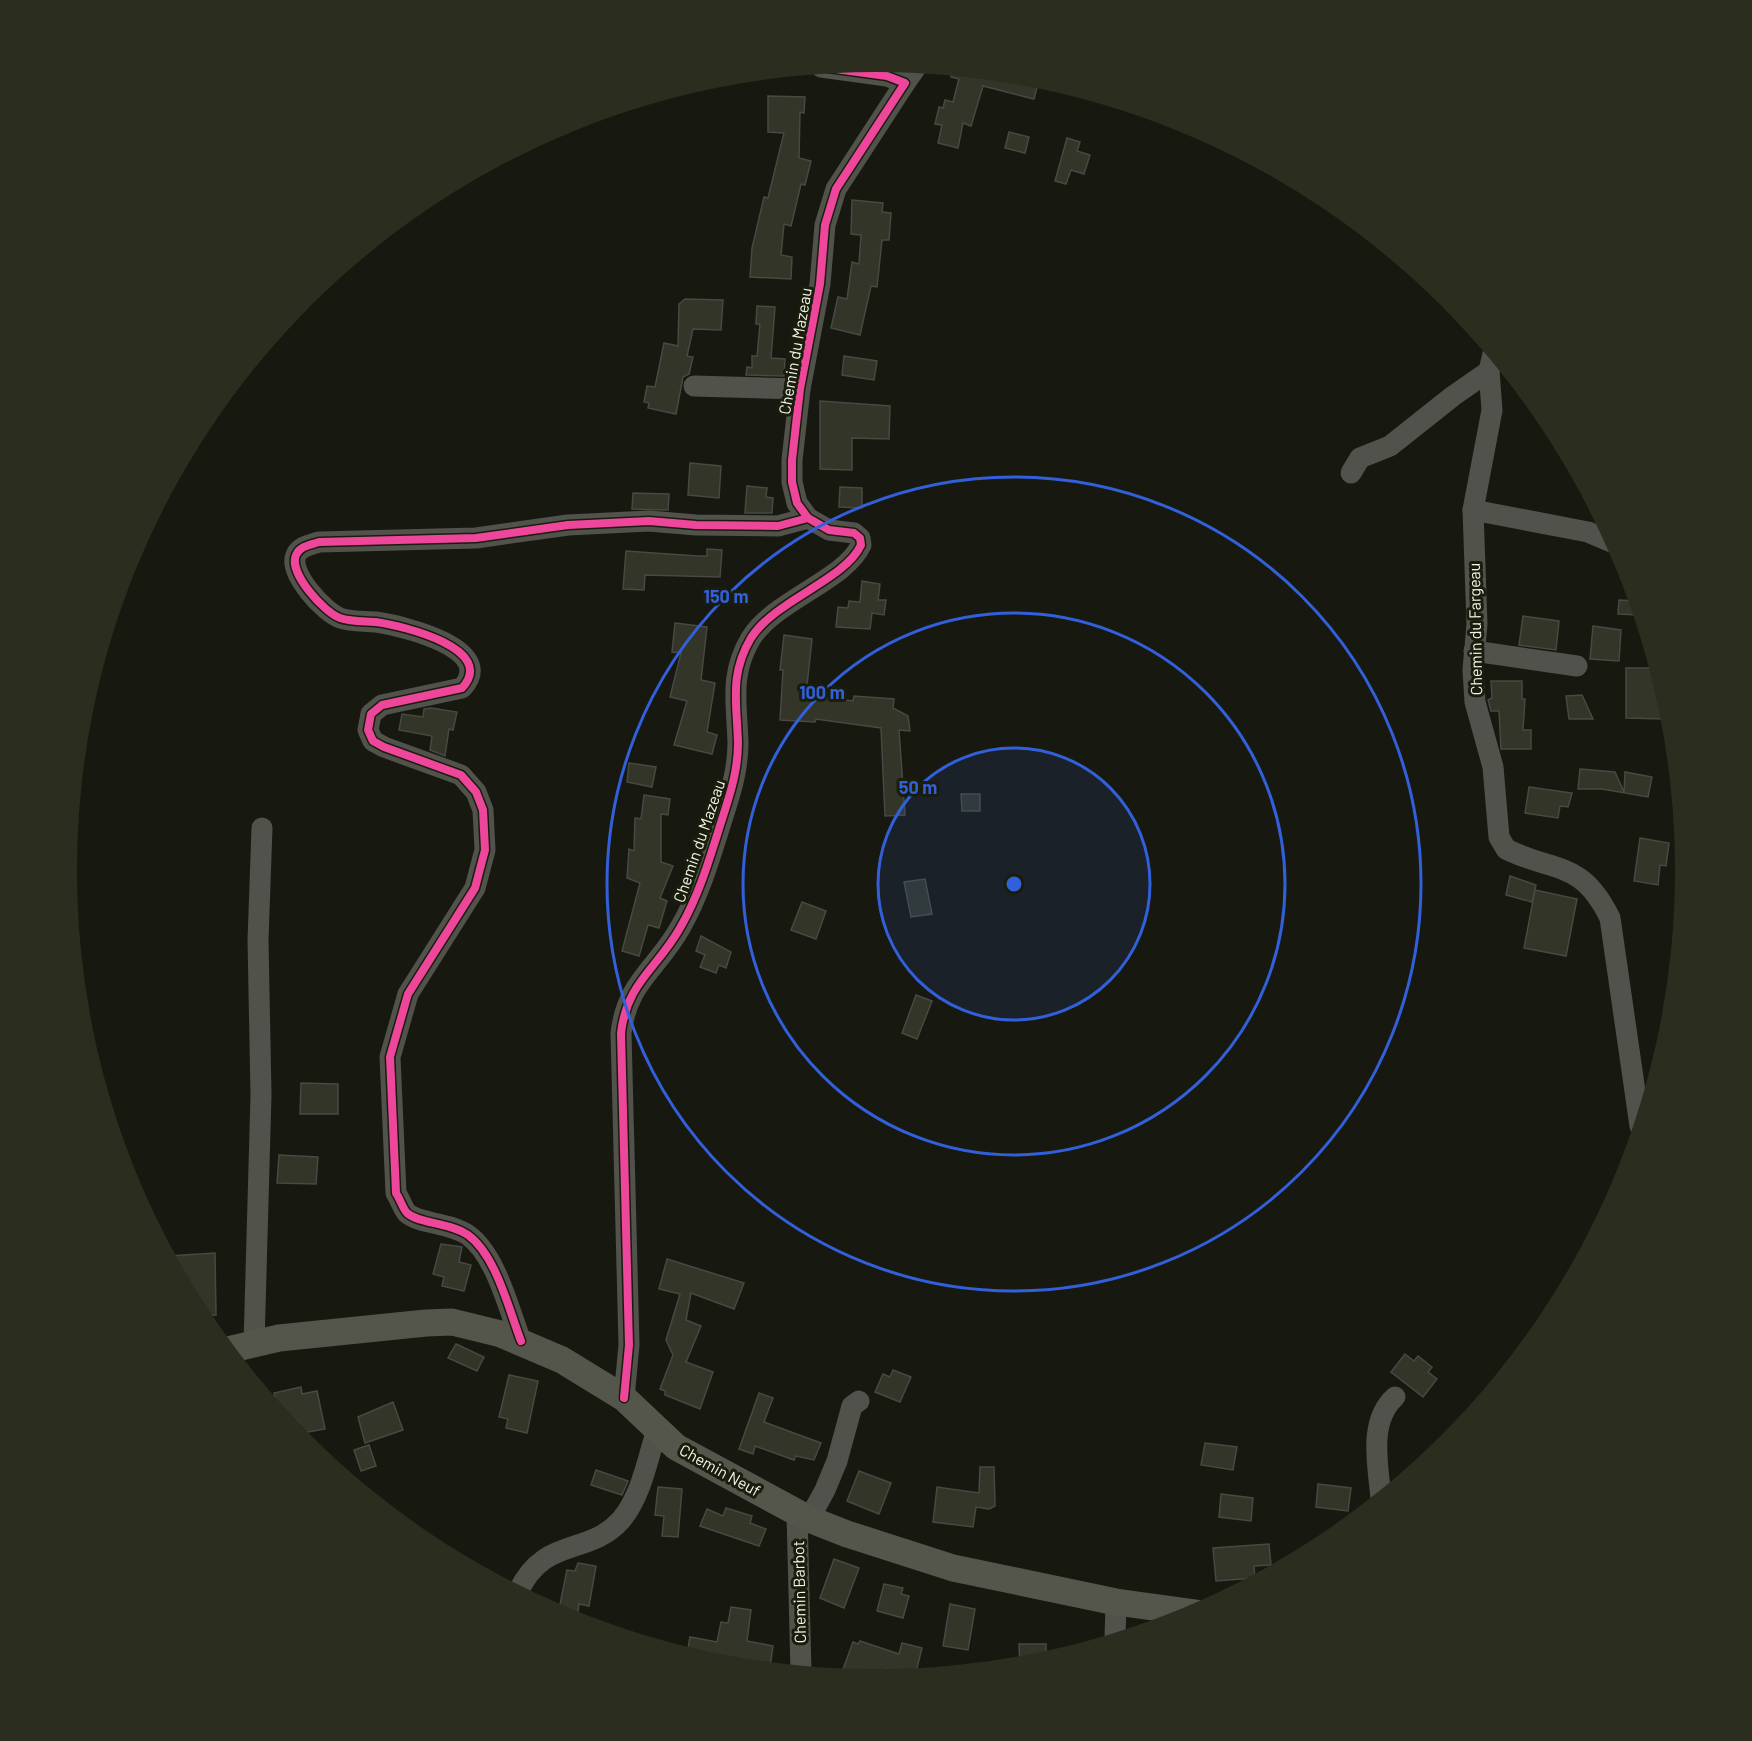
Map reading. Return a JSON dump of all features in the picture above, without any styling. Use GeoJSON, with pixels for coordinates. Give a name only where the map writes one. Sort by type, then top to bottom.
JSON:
{"type":"FeatureCollection","features":[{"type":"Feature","properties":{"kind":"main road","name":"Chemin Neuf"},"geometry":{"type":"LineString","coordinates":[[237,1348],[279,1338],[452,1322],[521,1341],[562,1360],[624,1398],[676,1447],[803,1516],[847,1534],[953,1568],[1116,1602],[1178,1610]]}},
{"type":"Feature","properties":{"kind":"street","name":"Chemin du Mazeau"},"geometry":{"type":"LineString","coordinates":[[862,73],[887,76],[911,74]]}},
{"type":"Feature","properties":{"kind":"street","name":"Chemin du Mazeau"},"geometry":{"type":"LineString","coordinates":[[624,1398],[629,1345],[621,1033],[624,1014],[637,985],[679,931],[697,897],[733,786],[738,743],[735,680],[751,639],[762,622],[830,575],[853,556],[861,545],[860,538],[854,533],[829,530],[808,518],[797,503],[792,482],[800,389],[820,284],[825,225],[836,189],[911,74]]}},
{"type":"Feature","properties":{"kind":"street"},"geometry":{"type":"LineString","coordinates":[[1352,473],[1360,458],[1390,446],[1453,396],[1491,362]]}},
{"type":"Feature","properties":{"kind":"street","name":"Chemin du Fargeau"},"geometry":{"type":"LineString","coordinates":[[1491,362],[1492,410],[1473,510],[1477,624],[1474,651],[1475,702],[1493,767],[1499,837],[1506,849],[1564,869],[1583,881],[1602,903],[1610,918],[1638,1109]]}},
{"type":"Feature","properties":{"kind":"street"},"geometry":{"type":"LineString","coordinates":[[694,386],[800,389]]}},
{"type":"Feature","properties":{"kind":"street"},"geometry":{"type":"LineString","coordinates":[[1473,510],[1588,532],[1601,538]]}},
{"type":"Feature","properties":{"kind":"street"},"geometry":{"type":"LineString","coordinates":[[521,1341],[485,1252],[468,1235],[446,1224],[418,1220],[406,1213],[396,1193],[390,1057],[408,994],[475,888],[485,849],[483,810],[476,792],[461,775],[384,747],[373,741],[368,730],[371,714],[382,705],[462,688],[471,679],[472,666],[464,653],[429,637],[379,623],[341,619],[322,608],[300,576],[294,564],[295,556],[301,548],[319,542],[476,538],[568,525],[649,521],[696,525],[778,526],[808,518]]}},
{"type":"Feature","properties":{"kind":"street"},"geometry":{"type":"LineString","coordinates":[[1474,651],[1577,666]]}},
{"type":"Feature","properties":{"kind":"street"},"geometry":{"type":"LineString","coordinates":[[254,1344],[261,1095],[258,940],[262,828]]}},
{"type":"Feature","properties":{"kind":"street"},"geometry":{"type":"LineString","coordinates":[[1381,1489],[1378,1430],[1381,1413],[1395,1397]]}},
{"type":"Feature","properties":{"kind":"street"},"geometry":{"type":"LineString","coordinates":[[803,1516],[825,1490],[837,1461],[852,1406],[859,1401]]}},
{"type":"Feature","properties":{"kind":"street"},"geometry":{"type":"LineString","coordinates":[[521,1586],[525,1577],[541,1560],[561,1549],[588,1542],[621,1520],[632,1503],[657,1429]]}},
{"type":"Feature","properties":{"kind":"street","name":"Chemin Barbot"},"geometry":{"type":"LineString","coordinates":[[801,1665],[803,1516]]}},
{"type":"Feature","properties":{"kind":"street"},"geometry":{"type":"LineString","coordinates":[[1115,1632],[1116,1602]]}},
{"type":"Feature","properties":{"kind":"building"},"geometry":{"type":"Polygon","coordinates":[[[951,77],[1037,88],[1034,99],[983,86],[971,126],[963,123],[958,148],[938,143],[942,125],[935,124],[939,107],[943,108],[945,100],[953,102],[959,79],[951,77]]]}},
{"type":"Feature","properties":{"kind":"building"},"geometry":{"type":"Polygon","coordinates":[[[768,96],[805,97],[804,113],[800,112],[799,158],[811,161],[805,185],[801,184],[791,226],[784,224],[781,255],[792,257],[791,279],[750,277],[752,248],[764,197],[768,198],[784,133],[768,132],[768,96]]]}},
{"type":"Feature","properties":{"kind":"building"},"geometry":{"type":"Polygon","coordinates":[[[1009,132],[1029,137],[1025,153],[1005,148],[1009,132]]]}},
{"type":"Feature","properties":{"kind":"building"},"geometry":{"type":"Polygon","coordinates":[[[1067,138],[1080,142],[1077,151],[1090,155],[1084,174],[1071,170],[1066,184],[1055,181],[1067,138]]]}},
{"type":"Feature","properties":{"kind":"building"},"geometry":{"type":"Polygon","coordinates":[[[852,200],[883,203],[882,212],[891,213],[889,240],[882,240],[877,287],[871,286],[860,335],[831,328],[838,297],[847,299],[852,262],[859,264],[861,235],[851,234],[852,200]]]}},
{"type":"Feature","properties":{"kind":"building"},"geometry":{"type":"Polygon","coordinates":[[[685,299],[723,300],[721,330],[693,329],[687,356],[693,357],[689,374],[683,377],[676,414],[648,408],[649,403],[644,402],[647,386],[655,387],[664,343],[678,346],[679,304],[685,299]]]}},
{"type":"Feature","properties":{"kind":"building"},"geometry":{"type":"Polygon","coordinates":[[[757,306],[775,307],[771,358],[785,359],[784,376],[746,375],[747,367],[752,368],[752,356],[757,356],[760,324],[756,324],[757,306]]]}},
{"type":"Feature","properties":{"kind":"building"},"geometry":{"type":"Polygon","coordinates":[[[844,356],[877,361],[874,380],[842,375],[844,356]]]}},
{"type":"Feature","properties":{"kind":"building"},"geometry":{"type":"Polygon","coordinates":[[[820,401],[890,406],[889,439],[852,438],[852,470],[820,469],[820,401]]]}},
{"type":"Feature","properties":{"kind":"building"},"geometry":{"type":"Polygon","coordinates":[[[690,463],[721,466],[719,498],[688,495],[690,463]]]}},
{"type":"Feature","properties":{"kind":"building"},"geometry":{"type":"Polygon","coordinates":[[[747,486],[767,488],[766,497],[773,498],[772,513],[745,513],[747,486]]]}},
{"type":"Feature","properties":{"kind":"building"},"geometry":{"type":"Polygon","coordinates":[[[840,487],[862,488],[862,508],[839,507],[840,487]]]}},
{"type":"Feature","properties":{"kind":"building"},"geometry":{"type":"Polygon","coordinates":[[[633,493],[669,494],[668,510],[632,509],[633,493]]]}},
{"type":"Feature","properties":{"kind":"building"},"geometry":{"type":"Polygon","coordinates":[[[707,549],[722,550],[720,577],[645,575],[644,590],[623,589],[626,551],[707,556],[707,549]]]}},
{"type":"Feature","properties":{"kind":"building"},"geometry":{"type":"Polygon","coordinates":[[[862,581],[880,584],[878,600],[886,600],[884,615],[872,613],[870,629],[836,627],[838,607],[848,608],[849,601],[860,602],[862,581]]]}},
{"type":"Feature","properties":{"kind":"building"},"geometry":{"type":"Polygon","coordinates":[[[1619,600],[1627,600],[1632,615],[1618,614],[1619,600]]]}},
{"type":"Feature","properties":{"kind":"building"},"geometry":{"type":"Polygon","coordinates":[[[1523,616],[1559,621],[1556,650],[1519,645],[1523,616]]]}},
{"type":"Feature","properties":{"kind":"building"},"geometry":{"type":"Polygon","coordinates":[[[675,623],[707,627],[701,680],[715,683],[707,732],[717,735],[712,754],[674,745],[687,701],[670,697],[681,653],[672,652],[675,623]]]}},
{"type":"Feature","properties":{"kind":"building"},"geometry":{"type":"Polygon","coordinates":[[[1593,626],[1621,630],[1619,661],[1590,659],[1593,626]]]}},
{"type":"Feature","properties":{"kind":"building"},"geometry":{"type":"Polygon","coordinates":[[[784,635],[812,639],[806,695],[853,701],[854,696],[894,699],[893,708],[908,716],[910,731],[899,730],[905,815],[885,816],[881,728],[816,719],[815,722],[780,720],[783,670],[780,670],[784,635]]]}},
{"type":"Feature","properties":{"kind":"building"},"geometry":{"type":"Polygon","coordinates":[[[1626,668],[1648,668],[1660,719],[1626,718],[1626,668]]]}},
{"type":"Feature","properties":{"kind":"building"},"geometry":{"type":"Polygon","coordinates":[[[1491,681],[1522,681],[1522,699],[1525,699],[1523,730],[1531,730],[1531,749],[1501,749],[1499,711],[1491,711],[1488,700],[1492,698],[1491,681]]]}},
{"type":"Feature","properties":{"kind":"building"},"geometry":{"type":"Polygon","coordinates":[[[1582,695],[1593,719],[1569,719],[1566,696],[1582,695]]]}},
{"type":"Feature","properties":{"kind":"building"},"geometry":{"type":"Polygon","coordinates":[[[424,709],[457,712],[453,730],[449,729],[445,756],[430,750],[432,736],[399,730],[402,714],[423,717],[424,709]]]}},
{"type":"Feature","properties":{"kind":"building"},"geometry":{"type":"Polygon","coordinates":[[[629,763],[656,767],[652,787],[627,782],[629,763]]]}},
{"type":"Feature","properties":{"kind":"building"},"geometry":{"type":"Polygon","coordinates":[[[1580,769],[1615,772],[1624,792],[1625,772],[1652,777],[1648,797],[1602,789],[1578,789],[1580,769]]]}},
{"type":"Feature","properties":{"kind":"building"},"geometry":{"type":"Polygon","coordinates":[[[1529,787],[1572,793],[1568,807],[1560,806],[1558,818],[1525,813],[1529,787]]]}},
{"type":"Feature","properties":{"kind":"building"},"geometry":{"type":"Polygon","coordinates":[[[961,794],[980,794],[980,811],[962,811],[961,794]]]}},
{"type":"Feature","properties":{"kind":"building"},"geometry":{"type":"Polygon","coordinates":[[[644,795],[670,799],[668,815],[661,814],[661,862],[673,866],[660,898],[667,901],[659,928],[648,925],[639,956],[622,951],[640,883],[627,878],[629,849],[634,851],[635,818],[641,819],[644,795]]]}},
{"type":"Feature","properties":{"kind":"building"},"geometry":{"type":"Polygon","coordinates":[[[1640,838],[1669,843],[1666,866],[1660,865],[1658,885],[1634,881],[1640,838]]]}},
{"type":"Feature","properties":{"kind":"building"},"geometry":{"type":"Polygon","coordinates":[[[1510,876],[1536,885],[1532,902],[1506,895],[1510,876]]]}},
{"type":"Feature","properties":{"kind":"building"},"geometry":{"type":"Polygon","coordinates":[[[925,879],[932,914],[911,917],[904,882],[925,879]]]}},
{"type":"Feature","properties":{"kind":"building"},"geometry":{"type":"Polygon","coordinates":[[[1535,890],[1577,899],[1566,956],[1524,948],[1535,890]]]}},
{"type":"Feature","properties":{"kind":"building"},"geometry":{"type":"Polygon","coordinates":[[[802,902],[826,911],[816,939],[791,930],[802,902]]]}},
{"type":"Feature","properties":{"kind":"building"},"geometry":{"type":"Polygon","coordinates":[[[701,936],[731,952],[726,968],[719,965],[716,973],[700,967],[705,955],[696,951],[701,936]]]}},
{"type":"Feature","properties":{"kind":"building"},"geometry":{"type":"Polygon","coordinates":[[[916,995],[932,1001],[917,1039],[902,1033],[916,995]]]}},
{"type":"Feature","properties":{"kind":"building"},"geometry":{"type":"Polygon","coordinates":[[[301,1083],[338,1084],[338,1114],[300,1114],[301,1083]]]}},
{"type":"Feature","properties":{"kind":"building"},"geometry":{"type":"Polygon","coordinates":[[[279,1155],[318,1157],[316,1184],[277,1183],[279,1155]]]}},
{"type":"Feature","properties":{"kind":"building"},"geometry":{"type":"Polygon","coordinates":[[[441,1244],[462,1247],[459,1262],[471,1265],[464,1291],[442,1286],[444,1277],[433,1274],[441,1244]]]}},
{"type":"Feature","properties":{"kind":"building"},"geometry":{"type":"Polygon","coordinates":[[[215,1253],[216,1315],[212,1314],[176,1256],[215,1253]]]}},
{"type":"Feature","properties":{"kind":"building"},"geometry":{"type":"Polygon","coordinates":[[[667,1259],[744,1283],[734,1309],[691,1293],[686,1320],[701,1326],[686,1362],[713,1372],[700,1409],[665,1395],[665,1391],[660,1389],[673,1355],[666,1340],[680,1294],[659,1289],[667,1259]]]}},
{"type":"Feature","properties":{"kind":"building"},"geometry":{"type":"Polygon","coordinates":[[[456,1344],[484,1357],[477,1371],[448,1358],[456,1344]]]}},
{"type":"Feature","properties":{"kind":"building"},"geometry":{"type":"Polygon","coordinates":[[[1405,1354],[1414,1361],[1418,1356],[1432,1367],[1428,1372],[1437,1379],[1423,1397],[1391,1372],[1405,1354]]]}},
{"type":"Feature","properties":{"kind":"building"},"geometry":{"type":"Polygon","coordinates":[[[893,1370],[911,1377],[900,1402],[875,1392],[883,1374],[890,1377],[893,1370]]]}},
{"type":"Feature","properties":{"kind":"building"},"geometry":{"type":"Polygon","coordinates":[[[509,1375],[538,1381],[527,1433],[506,1428],[508,1419],[499,1417],[509,1375]]]}},
{"type":"Feature","properties":{"kind":"building"},"geometry":{"type":"Polygon","coordinates":[[[301,1387],[302,1394],[317,1391],[325,1429],[308,1432],[274,1393],[301,1387]]]}},
{"type":"Feature","properties":{"kind":"building"},"geometry":{"type":"Polygon","coordinates":[[[759,1393],[773,1398],[764,1422],[821,1443],[814,1460],[796,1456],[794,1460],[755,1446],[753,1454],[739,1449],[759,1393]]]}},
{"type":"Feature","properties":{"kind":"building"},"geometry":{"type":"Polygon","coordinates":[[[393,1402],[403,1430],[365,1443],[358,1417],[393,1402]]]}},
{"type":"Feature","properties":{"kind":"building"},"geometry":{"type":"Polygon","coordinates":[[[1205,1443],[1237,1447],[1233,1470],[1201,1465],[1205,1443]]]}},
{"type":"Feature","properties":{"kind":"building"},"geometry":{"type":"Polygon","coordinates":[[[369,1445],[376,1466],[361,1471],[354,1450],[369,1445]]]}},
{"type":"Feature","properties":{"kind":"building"},"geometry":{"type":"Polygon","coordinates":[[[980,1467],[994,1467],[995,1506],[989,1509],[976,1507],[973,1527],[933,1522],[937,1487],[979,1493],[980,1467]]]}},
{"type":"Feature","properties":{"kind":"building"},"geometry":{"type":"Polygon","coordinates":[[[596,1470],[628,1481],[622,1495],[591,1485],[596,1470]]]}},
{"type":"Feature","properties":{"kind":"building"},"geometry":{"type":"Polygon","coordinates":[[[859,1471],[891,1483],[879,1514],[847,1501],[859,1471]]]}},
{"type":"Feature","properties":{"kind":"building"},"geometry":{"type":"Polygon","coordinates":[[[1318,1484],[1351,1488],[1348,1511],[1316,1507],[1318,1484]]]}},
{"type":"Feature","properties":{"kind":"building"},"geometry":{"type":"Polygon","coordinates":[[[658,1487],[682,1489],[678,1537],[662,1536],[664,1516],[655,1515],[658,1487]]]}},
{"type":"Feature","properties":{"kind":"building"},"geometry":{"type":"Polygon","coordinates":[[[1221,1494],[1253,1498],[1251,1521],[1219,1517],[1221,1494]]]}},
{"type":"Feature","properties":{"kind":"building"},"geometry":{"type":"Polygon","coordinates":[[[726,1508],[752,1516],[750,1523],[766,1529],[759,1546],[700,1526],[707,1509],[723,1516],[726,1508]]]}},
{"type":"Feature","properties":{"kind":"building"},"geometry":{"type":"Polygon","coordinates":[[[1269,1544],[1271,1564],[1254,1566],[1255,1573],[1244,1579],[1216,1581],[1213,1548],[1269,1544]]]}},
{"type":"Feature","properties":{"kind":"building"},"geometry":{"type":"Polygon","coordinates":[[[834,1559],[859,1568],[844,1608],[820,1598],[834,1559]]]}},
{"type":"Feature","properties":{"kind":"building"},"geometry":{"type":"Polygon","coordinates":[[[578,1563],[596,1566],[589,1606],[579,1604],[578,1611],[560,1604],[567,1570],[575,1571],[578,1563]]]}},
{"type":"Feature","properties":{"kind":"building"},"geometry":{"type":"Polygon","coordinates":[[[884,1584],[903,1588],[901,1594],[909,1596],[903,1618],[877,1611],[884,1584]]]}},
{"type":"Feature","properties":{"kind":"building"},"geometry":{"type":"Polygon","coordinates":[[[950,1604],[975,1609],[968,1650],[943,1646],[950,1604]]]}},
{"type":"Feature","properties":{"kind":"building"},"geometry":{"type":"Polygon","coordinates":[[[731,1607],[751,1610],[747,1641],[773,1646],[771,1662],[688,1647],[690,1637],[717,1642],[721,1622],[728,1623],[731,1607]]]}},
{"type":"Feature","properties":{"kind":"building"},"geometry":{"type":"Polygon","coordinates":[[[860,1641],[899,1654],[902,1643],[922,1648],[917,1667],[844,1668],[853,1642],[858,1644],[860,1641]]]}},
{"type":"Feature","properties":{"kind":"building"},"geometry":{"type":"Polygon","coordinates":[[[1019,1644],[1046,1644],[1046,1651],[1020,1656],[1019,1644]]]}},
{"type":"Feature","properties":{"kind":"cycle path"},"geometry":{"type":"LineString","coordinates":[[624,1398],[629,1345],[621,1033],[624,1016],[636,988],[680,928],[711,855],[736,769],[738,752],[736,689],[744,651],[751,638],[776,612],[840,569],[853,557],[861,545],[860,538],[854,533],[829,530],[808,518],[797,503],[792,482],[792,460],[800,389],[820,284],[825,225],[836,189],[905,83],[887,76],[862,73]]}},
{"type":"Feature","properties":{"kind":"cycle path"},"geometry":{"type":"LineString","coordinates":[[521,1341],[494,1269],[478,1244],[460,1231],[412,1217],[407,1213],[396,1193],[390,1057],[408,994],[475,888],[485,850],[483,810],[476,792],[461,775],[384,747],[373,741],[368,730],[371,714],[382,705],[462,688],[470,674],[468,662],[458,651],[425,634],[389,624],[353,621],[333,614],[317,600],[302,581],[297,572],[296,555],[303,548],[319,542],[476,538],[568,525],[649,521],[696,525],[778,526],[808,518]]}}]}
